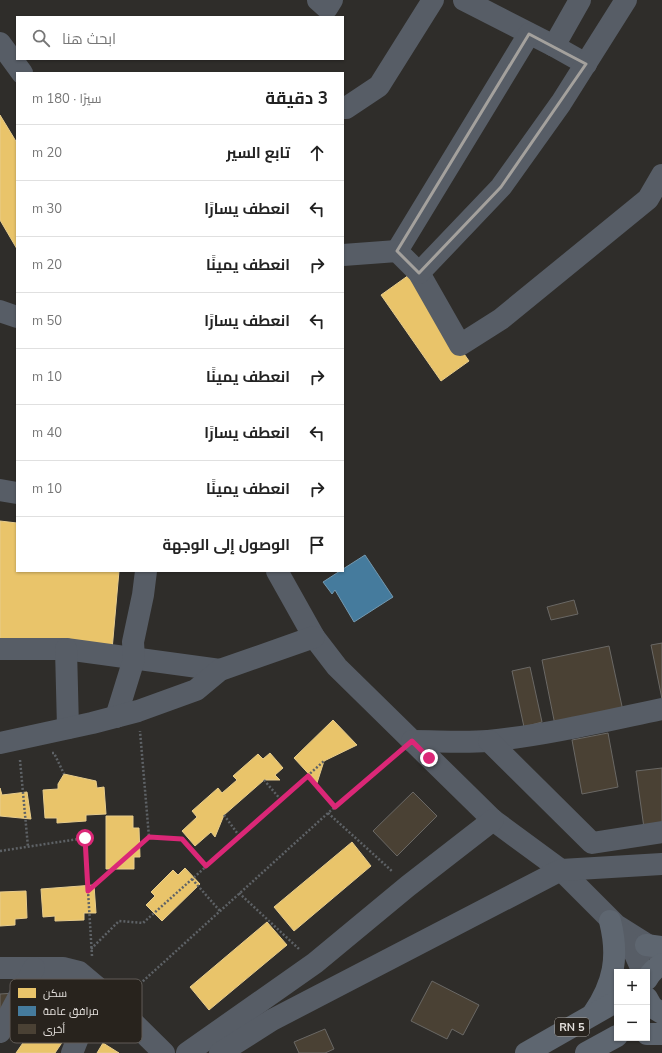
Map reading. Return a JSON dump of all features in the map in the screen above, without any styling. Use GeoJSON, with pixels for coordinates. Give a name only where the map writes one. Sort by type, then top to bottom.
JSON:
{"type":"FeatureCollection","features":[{"type":"Feature","properties":{"kind":"main road","name":"RN 5"},"geometry":{"type":"LineString","coordinates":[[592,1014],[609,986],[613,970],[615,948],[613,923]]}},
{"type":"Feature","properties":{"kind":"main road"},"geometry":{"type":"LineString","coordinates":[[650,975],[655,968],[662,964]]}},
{"type":"Feature","properties":{"kind":"main road","name":"RN 5"},"geometry":{"type":"LineString","coordinates":[[526,1053],[614,1002]]}},
{"type":"Feature","properties":{"kind":"main road"},"geometry":{"type":"LineString","coordinates":[[650,1034],[662,1034]]}},
{"type":"Feature","properties":{"kind":"main road","name":"RN 5"},"geometry":{"type":"LineString","coordinates":[[586,1053],[614,1039]]}},
{"type":"Feature","properties":{"kind":"street"},"geometry":{"type":"LineString","coordinates":[[344,108],[379,86],[432,0]]}},
{"type":"Feature","properties":{"kind":"street"},"geometry":{"type":"LineString","coordinates":[[464,0],[586,64]]}},
{"type":"Feature","properties":{"kind":"street"},"geometry":{"type":"LineString","coordinates":[[554,46],[580,0]]}},
{"type":"Feature","properties":{"kind":"street"},"geometry":{"type":"LineString","coordinates":[[419,273],[501,187],[561,102],[626,0]]}},
{"type":"Feature","properties":{"kind":"street"},"geometry":{"type":"LineString","coordinates":[[397,251],[530,34]]}},
{"type":"Feature","properties":{"kind":"street"},"geometry":{"type":"LineString","coordinates":[[0,43],[21,72]]}},
{"type":"Feature","properties":{"kind":"street"},"geometry":{"type":"LineString","coordinates":[[344,255],[397,251],[419,273],[460,345],[501,319],[648,199],[662,175]]}},
{"type":"Feature","properties":{"kind":"street"},"geometry":{"type":"LineString","coordinates":[[0,311],[16,317]]}},
{"type":"Feature","properties":{"kind":"street"},"geometry":{"type":"LineString","coordinates":[[0,490],[16,493]]}},
{"type":"Feature","properties":{"kind":"street"},"geometry":{"type":"LineString","coordinates":[[116,717],[134,659],[133,642],[143,595],[146,572]]}},
{"type":"Feature","properties":{"kind":"street"},"geometry":{"type":"LineString","coordinates":[[278,572],[314,637],[337,667],[493,820],[561,870],[613,923],[635,954],[642,969]]}},
{"type":"Feature","properties":{"kind":"street"},"geometry":{"type":"LineString","coordinates":[[9,741],[138,711],[196,690],[220,670],[314,637]]}},
{"type":"Feature","properties":{"kind":"street"},"geometry":{"type":"LineString","coordinates":[[0,649],[66,649],[220,670]]}},
{"type":"Feature","properties":{"kind":"street"},"geometry":{"type":"LineString","coordinates":[[66,649],[68,728]]}},
{"type":"Feature","properties":{"kind":"street"},"geometry":{"type":"LineString","coordinates":[[412,741],[489,741],[553,732],[662,709]]}},
{"type":"Feature","properties":{"kind":"street"},"geometry":{"type":"LineString","coordinates":[[489,741],[592,843],[662,832]]}},
{"type":"Feature","properties":{"kind":"street"},"geometry":{"type":"LineString","coordinates":[[187,1053],[315,963],[408,886],[493,820]]}},
{"type":"Feature","properties":{"kind":"street"},"geometry":{"type":"LineString","coordinates":[[220,1053],[272,1020],[561,870],[662,864]]}},
{"type":"Feature","properties":{"kind":"street"},"geometry":{"type":"LineString","coordinates":[[613,923],[657,949]]}},
{"type":"Feature","properties":{"kind":"street"},"geometry":{"type":"LineString","coordinates":[[0,968],[63,968],[79,972],[87,979]]}},
{"type":"Feature","properties":{"kind":"street"},"geometry":{"type":"LineString","coordinates":[[28,979],[34,968]]}},
{"type":"Feature","properties":{"kind":"street"},"geometry":{"type":"LineString","coordinates":[[0,1032],[10,1013]]}},
{"type":"Feature","properties":{"kind":"street"},"geometry":{"type":"LineString","coordinates":[[142,1031],[164,1053]]}},
{"type":"Feature","properties":{"kind":"street"},"geometry":{"type":"LineString","coordinates":[[72,1053],[76,1043]]}},
{"type":"Feature","properties":{"kind":"path"},"geometry":{"type":"LineString","coordinates":[[138,711],[149,837]]}},
{"type":"Feature","properties":{"kind":"path"},"geometry":{"type":"LineString","coordinates":[[9,741],[28,847]]}},
{"type":"Feature","properties":{"kind":"path"},"geometry":{"type":"LineString","coordinates":[[142,982],[328,813],[412,741]]}},
{"type":"Feature","properties":{"kind":"path"},"geometry":{"type":"LineString","coordinates":[[47,754],[54,753],[64,774]]}},
{"type":"Feature","properties":{"kind":"path"},"geometry":{"type":"LineString","coordinates":[[91,949],[119,922],[143,923],[324,761]]}},
{"type":"Feature","properties":{"kind":"path"},"geometry":{"type":"LineString","coordinates":[[308,776],[335,807]]}},
{"type":"Feature","properties":{"kind":"path"},"geometry":{"type":"LineString","coordinates":[[264,780],[281,800]]}},
{"type":"Feature","properties":{"kind":"path"},"geometry":{"type":"LineString","coordinates":[[328,813],[408,886]]}},
{"type":"Feature","properties":{"kind":"path"},"geometry":{"type":"LineString","coordinates":[[224,815],[240,837]]}},
{"type":"Feature","properties":{"kind":"path"},"geometry":{"type":"LineString","coordinates":[[88,891],[149,837],[182,839],[206,866]]}},
{"type":"Feature","properties":{"kind":"path"},"geometry":{"type":"LineString","coordinates":[[0,851],[85,838],[92,957]]}},
{"type":"Feature","properties":{"kind":"path"},"geometry":{"type":"LineString","coordinates":[[192,879],[220,911]]}},
{"type":"Feature","properties":{"kind":"path"},"geometry":{"type":"LineString","coordinates":[[239,893],[315,963]]}},
{"type":"Feature","properties":{"kind":"highlighted area"},"geometry":{"type":"Polygon","coordinates":[[[529,34],[586,64],[501,187],[419,273],[397,251],[529,34]]]}},
{"type":"Feature","properties":{"kind":"building: سكن"},"geometry":{"type":"Polygon","coordinates":[[[0,115],[16,141],[16,247],[0,220],[0,115]]]}},
{"type":"Feature","properties":{"kind":"building: سكن"},"geometry":{"type":"Polygon","coordinates":[[[409,275],[469,361],[441,381],[381,295],[409,275]]]}},
{"type":"Feature","properties":{"kind":"building: سكن"},"geometry":{"type":"Polygon","coordinates":[[[0,521],[16,523],[16,572],[119,572],[112,650],[0,640],[0,521]]]}},
{"type":"Feature","properties":{"kind":"building: سكن"},"geometry":{"type":"Polygon","coordinates":[[[333,720],[357,745],[324,761],[317,783],[294,758],[333,720]]]}},
{"type":"Feature","properties":{"kind":"building: سكن"},"geometry":{"type":"Polygon","coordinates":[[[270,753],[283,768],[275,775],[280,780],[264,780],[224,815],[215,837],[211,832],[195,846],[182,831],[197,817],[192,811],[218,788],[222,793],[237,780],[233,776],[258,754],[263,759],[270,753]]]}},
{"type":"Feature","properties":{"kind":"building: سكن"},"geometry":{"type":"Polygon","coordinates":[[[64,774],[96,781],[97,788],[104,787],[106,814],[86,815],[86,821],[57,823],[57,818],[45,818],[43,790],[58,789],[58,784],[64,774]]]}},
{"type":"Feature","properties":{"kind":"building: سكن"},"geometry":{"type":"Polygon","coordinates":[[[0,788],[2,795],[27,792],[31,819],[0,816],[0,788]]]}},
{"type":"Feature","properties":{"kind":"building: سكن"},"geometry":{"type":"Polygon","coordinates":[[[106,816],[133,816],[133,828],[139,828],[140,857],[134,857],[134,869],[106,869],[106,816]]]}},
{"type":"Feature","properties":{"kind":"building: سكن"},"geometry":{"type":"Polygon","coordinates":[[[352,842],[371,866],[294,931],[274,907],[352,842]]]}},
{"type":"Feature","properties":{"kind":"building: سكن"},"geometry":{"type":"Polygon","coordinates":[[[185,868],[200,884],[162,921],[146,905],[155,896],[151,892],[173,870],[178,875],[185,868]]]}},
{"type":"Feature","properties":{"kind":"building: سكن"},"geometry":{"type":"Polygon","coordinates":[[[94,885],[96,913],[84,913],[84,920],[55,921],[55,916],[43,917],[41,889],[94,885]]]}},
{"type":"Feature","properties":{"kind":"building: سكن"},"geometry":{"type":"Polygon","coordinates":[[[26,891],[27,918],[15,919],[15,925],[0,926],[0,892],[26,891]]]}},
{"type":"Feature","properties":{"kind":"building: سكن"},"geometry":{"type":"Polygon","coordinates":[[[267,922],[287,945],[209,1010],[190,987],[267,922]]]}},
{"type":"Feature","properties":{"kind":"building: سكن"},"geometry":{"type":"Polygon","coordinates":[[[23,1043],[62,1043],[55,1053],[16,1053],[23,1043]]]}},
{"type":"Feature","properties":{"kind":"building: سكن"},"geometry":{"type":"Polygon","coordinates":[[[103,1043],[119,1053],[97,1053],[103,1043]]]}},
{"type":"Feature","properties":{"kind":"building: مرافق عامة"},"geometry":{"type":"Polygon","coordinates":[[[365,555],[393,597],[354,622],[335,590],[332,594],[323,582],[338,572],[344,572],[344,568],[365,555]]]}},
{"type":"Feature","properties":{"kind":"building: أخرى"},"geometry":{"type":"Polygon","coordinates":[[[574,600],[578,614],[551,620],[547,607],[574,600]]]}},
{"type":"Feature","properties":{"kind":"building: أخرى"},"geometry":{"type":"Polygon","coordinates":[[[662,643],[662,699],[651,645],[662,643]]]}},
{"type":"Feature","properties":{"kind":"building: أخرى"},"geometry":{"type":"Polygon","coordinates":[[[609,646],[623,711],[555,725],[542,660],[609,646]]]}},
{"type":"Feature","properties":{"kind":"building: أخرى"},"geometry":{"type":"Polygon","coordinates":[[[530,667],[542,722],[524,727],[512,671],[530,667]]]}},
{"type":"Feature","properties":{"kind":"building: أخرى"},"geometry":{"type":"Polygon","coordinates":[[[608,733],[618,787],[582,794],[572,740],[608,733]]]}},
{"type":"Feature","properties":{"kind":"building: أخرى"},"geometry":{"type":"Polygon","coordinates":[[[662,768],[662,825],[644,828],[636,771],[662,768]]]}},
{"type":"Feature","properties":{"kind":"building: أخرى"},"geometry":{"type":"Polygon","coordinates":[[[413,792],[437,816],[397,856],[373,831],[413,792]]]}},
{"type":"Feature","properties":{"kind":"building: أخرى"},"geometry":{"type":"Polygon","coordinates":[[[432,981],[479,1005],[463,1035],[452,1029],[447,1039],[411,1021],[432,981]]]}},
{"type":"Feature","properties":{"kind":"building: أخرى"},"geometry":{"type":"Polygon","coordinates":[[[10,993],[10,1001],[0,1018],[0,994],[10,993]]]}},
{"type":"Feature","properties":{"kind":"building: أخرى"},"geometry":{"type":"Polygon","coordinates":[[[325,1029],[334,1049],[325,1053],[299,1053],[294,1042],[325,1029]]]}},
{"type":"Feature","properties":{"kind":"route"},"geometry":{"type":"LineString","coordinates":[[85,838],[88,891],[149,837],[182,839],[206,866],[308,776],[335,807],[412,741],[429,758]]}}]}
